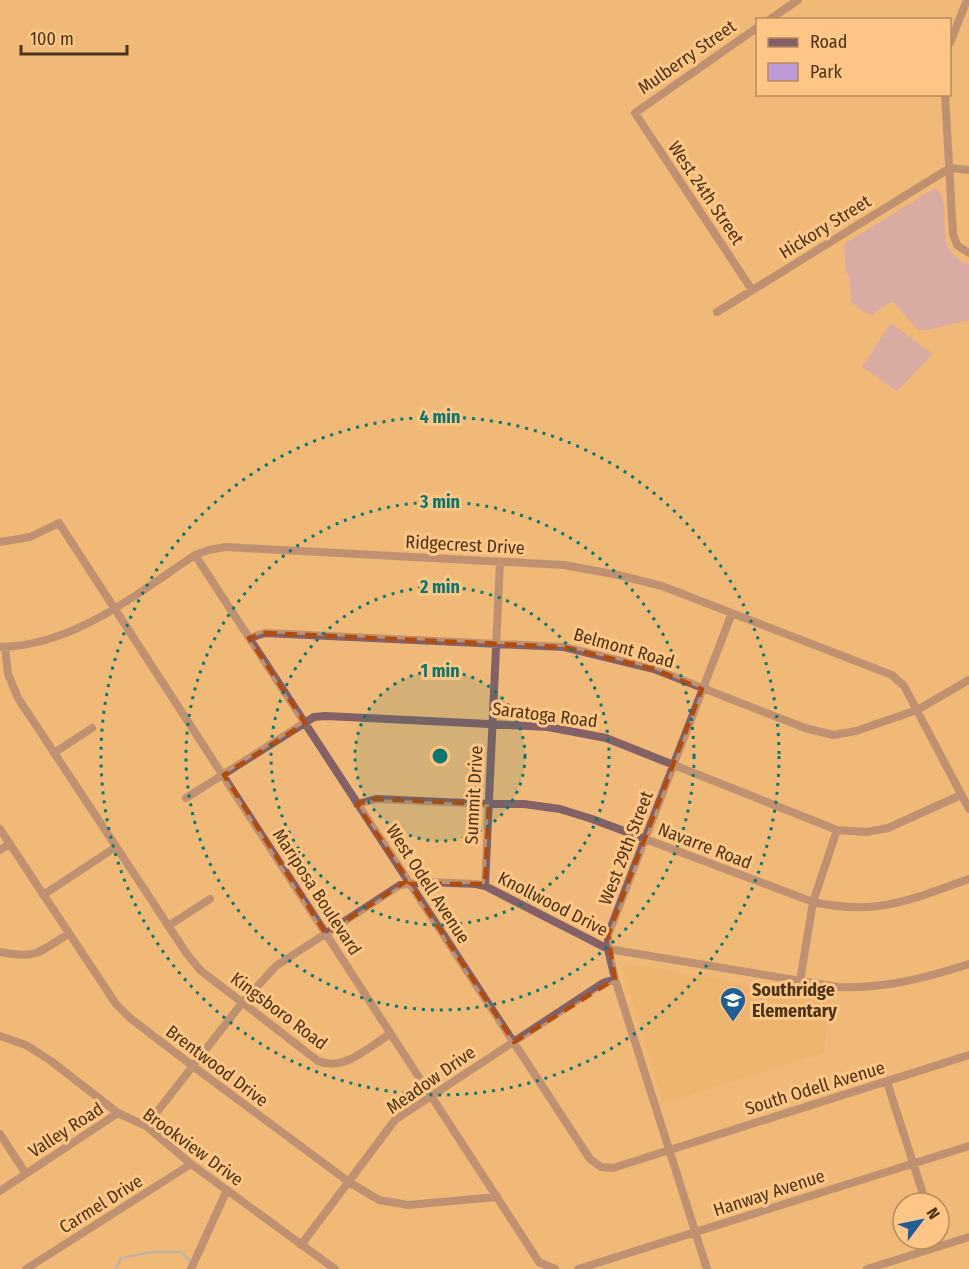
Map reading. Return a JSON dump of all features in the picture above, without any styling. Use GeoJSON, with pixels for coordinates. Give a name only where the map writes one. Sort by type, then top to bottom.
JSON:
{"type":"FeatureCollection","features":[{"type":"Feature","properties":{"kind":"street"},"geometry":{"type":"LineString","coordinates":[[772,18],[798,0]]}},
{"type":"Feature","properties":{"kind":"street"},"geometry":{"type":"LineString","coordinates":[[951,40],[967,0]]}},
{"type":"Feature","properties":{"kind":"street","name":"Mulberry Street"},"geometry":{"type":"LineString","coordinates":[[635,113],[756,28]]}},
{"type":"Feature","properties":{"kind":"street"},"geometry":{"type":"LineString","coordinates":[[945,96],[953,234],[957,245],[969,253]]}},
{"type":"Feature","properties":{"kind":"street","name":"West 24th Street"},"geometry":{"type":"LineString","coordinates":[[635,113],[752,290]]}},
{"type":"Feature","properties":{"kind":"street"},"geometry":{"type":"LineString","coordinates":[[950,168],[969,170]]}},
{"type":"Feature","properties":{"kind":"street","name":"Hickory Street"},"geometry":{"type":"LineString","coordinates":[[717,312],[950,168]]}},
{"type":"Feature","properties":{"kind":"street","name":"Mariposa Boulevard"},"geometry":{"type":"LineString","coordinates":[[0,542],[30,537],[59,523],[539,1262],[555,1269]]}},
{"type":"Feature","properties":{"kind":"street","name":"Ridgecrest Drive"},"geometry":{"type":"LineString","coordinates":[[2,647],[48,640],[82,626],[115,608],[195,555],[209,549],[225,547],[564,566],[618,575],[662,586],[887,672],[904,686],[969,809]]}},
{"type":"Feature","properties":{"kind":"street","name":"West Odell Avenue"},"geometry":{"type":"LineString","coordinates":[[195,555],[590,1159],[601,1167],[613,1168],[669,1150]]}},
{"type":"Feature","properties":{"kind":"street","name":"Summit Drive"},"geometry":{"type":"LineString","coordinates":[[485,886],[500,562]]}},
{"type":"Feature","properties":{"kind":"street","name":"West 29th Street"},"geometry":{"type":"LineString","coordinates":[[707,1269],[615,979],[608,949],[608,935],[732,614]]}},
{"type":"Feature","properties":{"kind":"street","name":"Belmont Road"},"geometry":{"type":"LineString","coordinates":[[249,638],[265,633],[564,646],[654,669],[805,728],[833,735],[856,731],[917,710],[969,680]]}},
{"type":"Feature","properties":{"kind":"street","name":"Kingsboro Road"},"geometry":{"type":"LineString","coordinates":[[2,647],[12,687],[168,926],[200,969],[318,1061],[326,1064],[344,1063],[390,1034]]}},
{"type":"Feature","properties":{"kind":"street","name":"Saratoga Road"},"geometry":{"type":"LineString","coordinates":[[186,798],[314,717],[326,716],[548,727],[606,738],[837,830],[866,832],[888,828],[961,795]]}},
{"type":"Feature","properties":{"kind":"street"},"geometry":{"type":"LineString","coordinates":[[54,753],[92,728]]}},
{"type":"Feature","properties":{"kind":"street","name":"Navarre Road"},"geometry":{"type":"LineString","coordinates":[[357,804],[376,799],[524,804],[560,809],[813,903],[834,906],[871,907],[907,899],[969,879]]}},
{"type":"Feature","properties":{"kind":"street","name":"Brentwood Drive"},"geometry":{"type":"LineString","coordinates":[[0,829],[116,1004],[130,1018],[194,1067],[349,1182],[379,1200],[408,1205],[496,1197]]}},
{"type":"Feature","properties":{"kind":"street"},"geometry":{"type":"LineString","coordinates":[[800,981],[813,903],[837,830]]}},
{"type":"Feature","properties":{"kind":"street"},"geometry":{"type":"LineString","coordinates":[[0,850],[10,844]]}},
{"type":"Feature","properties":{"kind":"street"},"geometry":{"type":"LineString","coordinates":[[43,895],[116,847]]}},
{"type":"Feature","properties":{"kind":"street","name":"Knollwood Drive"},"geometry":{"type":"LineString","coordinates":[[146,1126],[242,1003],[276,966],[400,885],[427,882],[485,886],[608,949],[838,987],[881,986],[922,979],[969,964]]}},
{"type":"Feature","properties":{"kind":"street"},"geometry":{"type":"LineString","coordinates":[[168,926],[210,899]]}},
{"type":"Feature","properties":{"kind":"street"},"geometry":{"type":"LineString","coordinates":[[0,952],[30,956],[68,934]]}},
{"type":"Feature","properties":{"kind":"street","name":"Meadow Drive"},"geometry":{"type":"LineString","coordinates":[[301,1245],[395,1120],[603,983],[615,979]]}},
{"type":"Feature","properties":{"kind":"street","name":"Brookview Drive"},"geometry":{"type":"LineString","coordinates":[[0,1036],[26,1045],[118,1113],[146,1126],[191,1164],[336,1269]]}},
{"type":"Feature","properties":{"kind":"street","name":"South Odell Avenue"},"geometry":{"type":"LineString","coordinates":[[669,1150],[969,1056]]}},
{"type":"Feature","properties":{"kind":"street"},"geometry":{"type":"LineString","coordinates":[[887,1082],[922,1191]]}},
{"type":"Feature","properties":{"kind":"street","name":"Valley Road"},"geometry":{"type":"LineString","coordinates":[[0,1191],[118,1113]]}},
{"type":"Feature","properties":{"kind":"street"},"geometry":{"type":"LineString","coordinates":[[0,1134],[26,1174]]}},
{"type":"Feature","properties":{"kind":"street","name":"Hanway Avenue"},"geometry":{"type":"LineString","coordinates":[[578,1269],[969,1146]]}},
{"type":"Feature","properties":{"kind":"street","name":"Carmel Drive"},"geometry":{"type":"LineString","coordinates":[[26,1269],[191,1164]]}},
{"type":"Feature","properties":{"kind":"street"},"geometry":{"type":"LineString","coordinates":[[191,1269],[227,1190]]}},
{"type":"Feature","properties":{"kind":"street"},"geometry":{"type":"LineString","coordinates":[[951,1240],[969,1237]]}},
{"type":"Feature","properties":{"kind":"street"},"geometry":{"type":"LineString","coordinates":[[867,1269],[916,1251]]}},
{"type":"Feature","properties":{"kind":"highlighted area"},"geometry":{"type":"Polygon","coordinates":[[[265,633],[564,647],[654,669],[702,689],[608,935],[615,979],[514,1042],[410,884],[485,884],[489,804],[376,799],[357,804],[408,880],[326,934],[224,775],[305,723],[249,638],[265,633]]]}},
{"type":"Feature","properties":{"kind":"shaded area","name":"Southridge Elementary"},"geometry":{"type":"Polygon","coordinates":[[[626,963],[794,992],[830,993],[824,1053],[663,1103],[622,967],[626,963]]]}},
{"type":"Feature","properties":{"kind":"green space"},"geometry":{"type":"Polygon","coordinates":[[[935,188],[944,205],[945,238],[949,248],[956,257],[969,264],[969,320],[928,330],[918,330],[894,303],[889,303],[872,315],[863,312],[851,302],[844,244],[935,188]]]}},
{"type":"Feature","properties":{"kind":"green space"},"geometry":{"type":"Polygon","coordinates":[[[891,323],[933,354],[897,391],[862,367],[891,323]]]}},
{"type":"Feature","properties":{"kind":"waterway"},"geometry":{"type":"LineString","coordinates":[[116,1269],[121,1258],[152,1252],[181,1252],[191,1262]]}},
{"type":"Feature","properties":{"kind":"place","name":"Southridge Elementary"},"geometry":{"type":"Point","coordinates":[733,1023]}}]}
